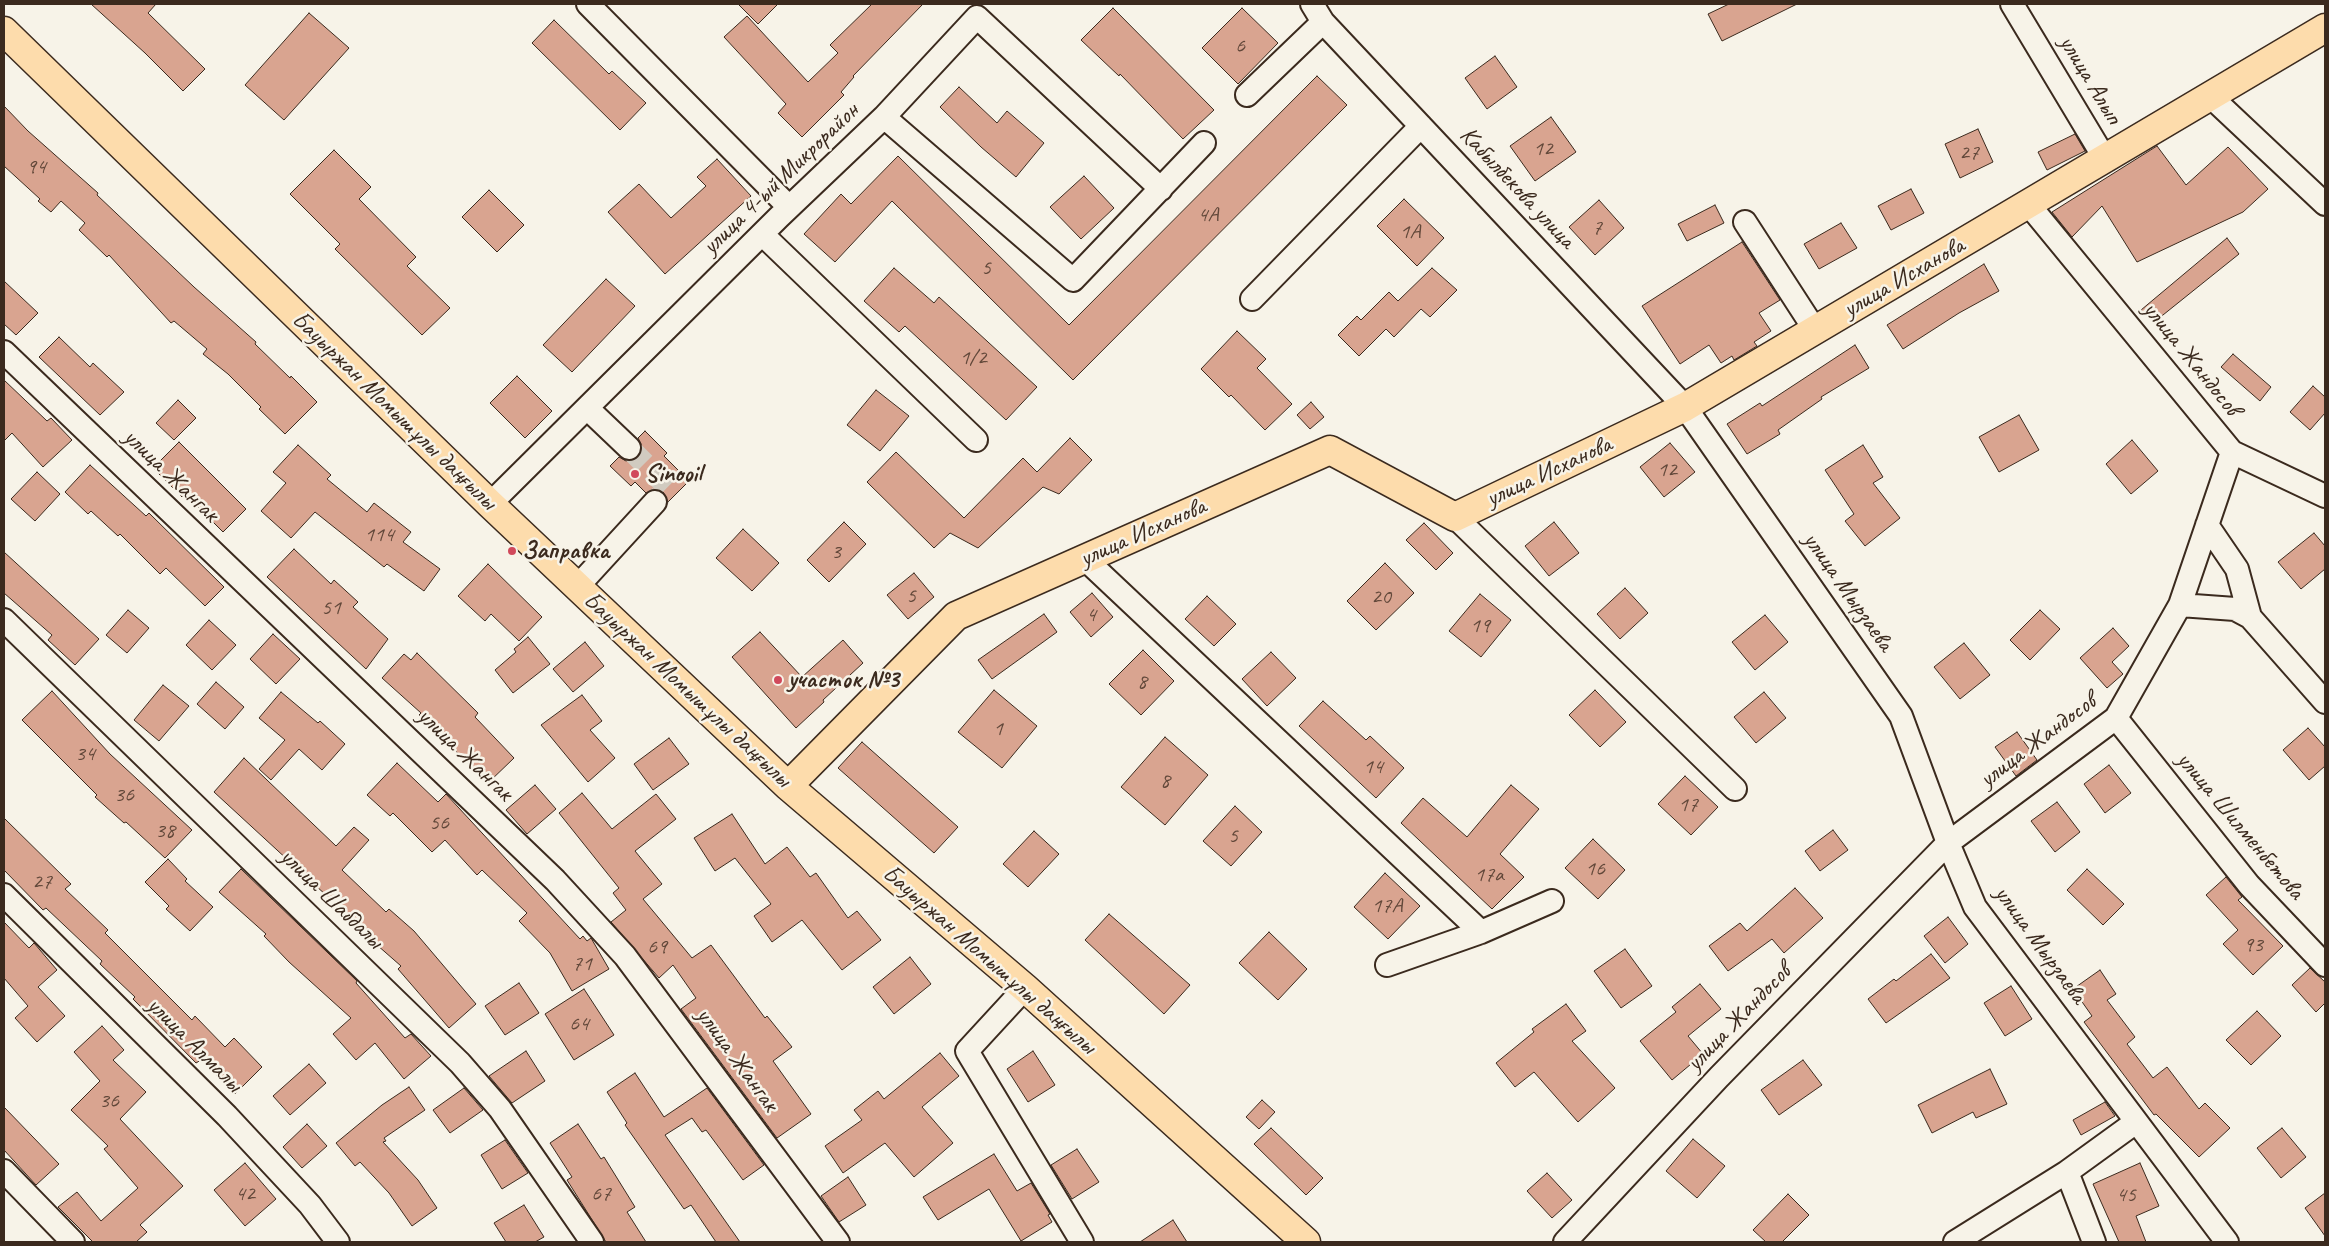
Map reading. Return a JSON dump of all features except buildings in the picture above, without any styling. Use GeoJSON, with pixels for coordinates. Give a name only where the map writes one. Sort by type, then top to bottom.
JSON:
{"type":"FeatureCollection","features":[{"type":"Feature","properties":{"kind":"main road","name":"улица Исханова"},"geometry":{"type":"LineString","coordinates":[[788,786],[956,616],[1330,450],[1455,517],[1685,407],[2325,28]]}},
{"type":"Feature","properties":{"kind":"main road","name":"Бауыржан Момышұлы даңғылы"},"geometry":{"type":"LineString","coordinates":[[4,31],[490,504],[788,786],[1025,988],[1306,1242]]}},
{"type":"Feature","properties":{"kind":"street"},"geometry":{"type":"LineString","coordinates":[[588,4],[790,207]]}},
{"type":"Feature","properties":{"kind":"street","name":"улица Алып"},"geometry":{"type":"LineString","coordinates":[[2012,4],[2105,158]]}},
{"type":"Feature","properties":{"kind":"street"},"geometry":{"type":"LineString","coordinates":[[1247,95],[1318,13]]}},
{"type":"Feature","properties":{"kind":"street","name":"Кабылбекова улица"},"geometry":{"type":"LineString","coordinates":[[1318,13],[1421,126],[1685,407]]}},
{"type":"Feature","properties":{"kind":"street"},"geometry":{"type":"LineString","coordinates":[[884,117],[976,17],[1160,189]]}},
{"type":"Feature","properties":{"kind":"street"},"geometry":{"type":"LineString","coordinates":[[2209,95],[2325,204]]}},
{"type":"Feature","properties":{"kind":"street","name":"улица 4-ый Микрорайон"},"geometry":{"type":"LineString","coordinates":[[490,504],[762,234],[884,117],[1073,280],[1204,144]]}},
{"type":"Feature","properties":{"kind":"street"},"geometry":{"type":"LineString","coordinates":[[1252,299],[1421,126]]}},
{"type":"Feature","properties":{"kind":"street","name":"улица Жандосов"},"geometry":{"type":"LineString","coordinates":[[1565,1242],[1719,1077],[1948,843],[2116,718],[2180,604],[2232,452],[2029,204]]}},
{"type":"Feature","properties":{"kind":"street"},"geometry":{"type":"LineString","coordinates":[[1745,222],[1815,330]]}},
{"type":"Feature","properties":{"kind":"street"},"geometry":{"type":"LineString","coordinates":[[762,234],[976,440]]}},
{"type":"Feature","properties":{"kind":"street","name":"улица Жангак"},"geometry":{"type":"LineString","coordinates":[[4,352],[562,887],[625,956],[838,1242]]}},
{"type":"Feature","properties":{"kind":"street","name":"улица Мырзаева"},"geometry":{"type":"LineString","coordinates":[[1685,407],[1901,716],[1948,843],[1975,907],[2226,1242]]}},
{"type":"Feature","properties":{"kind":"street"},"geometry":{"type":"LineString","coordinates":[[587,408],[628,448]]}},
{"type":"Feature","properties":{"kind":"street"},"geometry":{"type":"LineString","coordinates":[[2232,452],[2325,496]]}},
{"type":"Feature","properties":{"kind":"street"},"geometry":{"type":"LineString","coordinates":[[578,587],[655,502]]}},
{"type":"Feature","properties":{"kind":"street"},"geometry":{"type":"LineString","coordinates":[[1455,517],[1735,789]]}},
{"type":"Feature","properties":{"kind":"street"},"geometry":{"type":"LineString","coordinates":[[2206,525],[2237,569],[2250,617]]}},
{"type":"Feature","properties":{"kind":"street"},"geometry":{"type":"LineString","coordinates":[[1085,559],[1481,932]]}},
{"type":"Feature","properties":{"kind":"street"},"geometry":{"type":"LineString","coordinates":[[2180,604],[2235,609],[2250,617],[2325,702]]}},
{"type":"Feature","properties":{"kind":"street","name":"улица Шабдалы"},"geometry":{"type":"LineString","coordinates":[[4,620],[460,1063],[500,1109],[592,1242]]}},
{"type":"Feature","properties":{"kind":"street","name":"улица Шилменбетова"},"geometry":{"type":"LineString","coordinates":[[2116,718],[2249,885],[2325,965]]}},
{"type":"Feature","properties":{"kind":"street","name":"улица Алмалы"},"geometry":{"type":"LineString","coordinates":[[4,895],[228,1116],[310,1205],[338,1242]]}},
{"type":"Feature","properties":{"kind":"street"},"geometry":{"type":"LineString","coordinates":[[1387,965],[1481,932],[1552,901]]}},
{"type":"Feature","properties":{"kind":"street"},"geometry":{"type":"LineString","coordinates":[[1025,988],[968,1051],[1082,1242]]}},
{"type":"Feature","properties":{"kind":"street"},"geometry":{"type":"LineString","coordinates":[[1955,1242],[2067,1172],[2136,1122]]}},
{"type":"Feature","properties":{"kind":"street"},"geometry":{"type":"LineString","coordinates":[[4,1170],[73,1242]]}},
{"type":"Feature","properties":{"kind":"street"},"geometry":{"type":"LineString","coordinates":[[2067,1172],[2094,1242]]}},
{"type":"Feature","properties":{"kind":"tunnel"},"geometry":{"type":"LineString","coordinates":[[629,448],[668,487],[655,502]]}},
{"type":"Feature","properties":{"kind":"place","name":"Sinooil"},"geometry":{"type":"Point","coordinates":[635,474]}},
{"type":"Feature","properties":{"kind":"place","name":"Заправка"},"geometry":{"type":"Point","coordinates":[512,551]}},
{"type":"Feature","properties":{"kind":"place","name":"участок №3"},"geometry":{"type":"Point","coordinates":[778,680]}}]}
